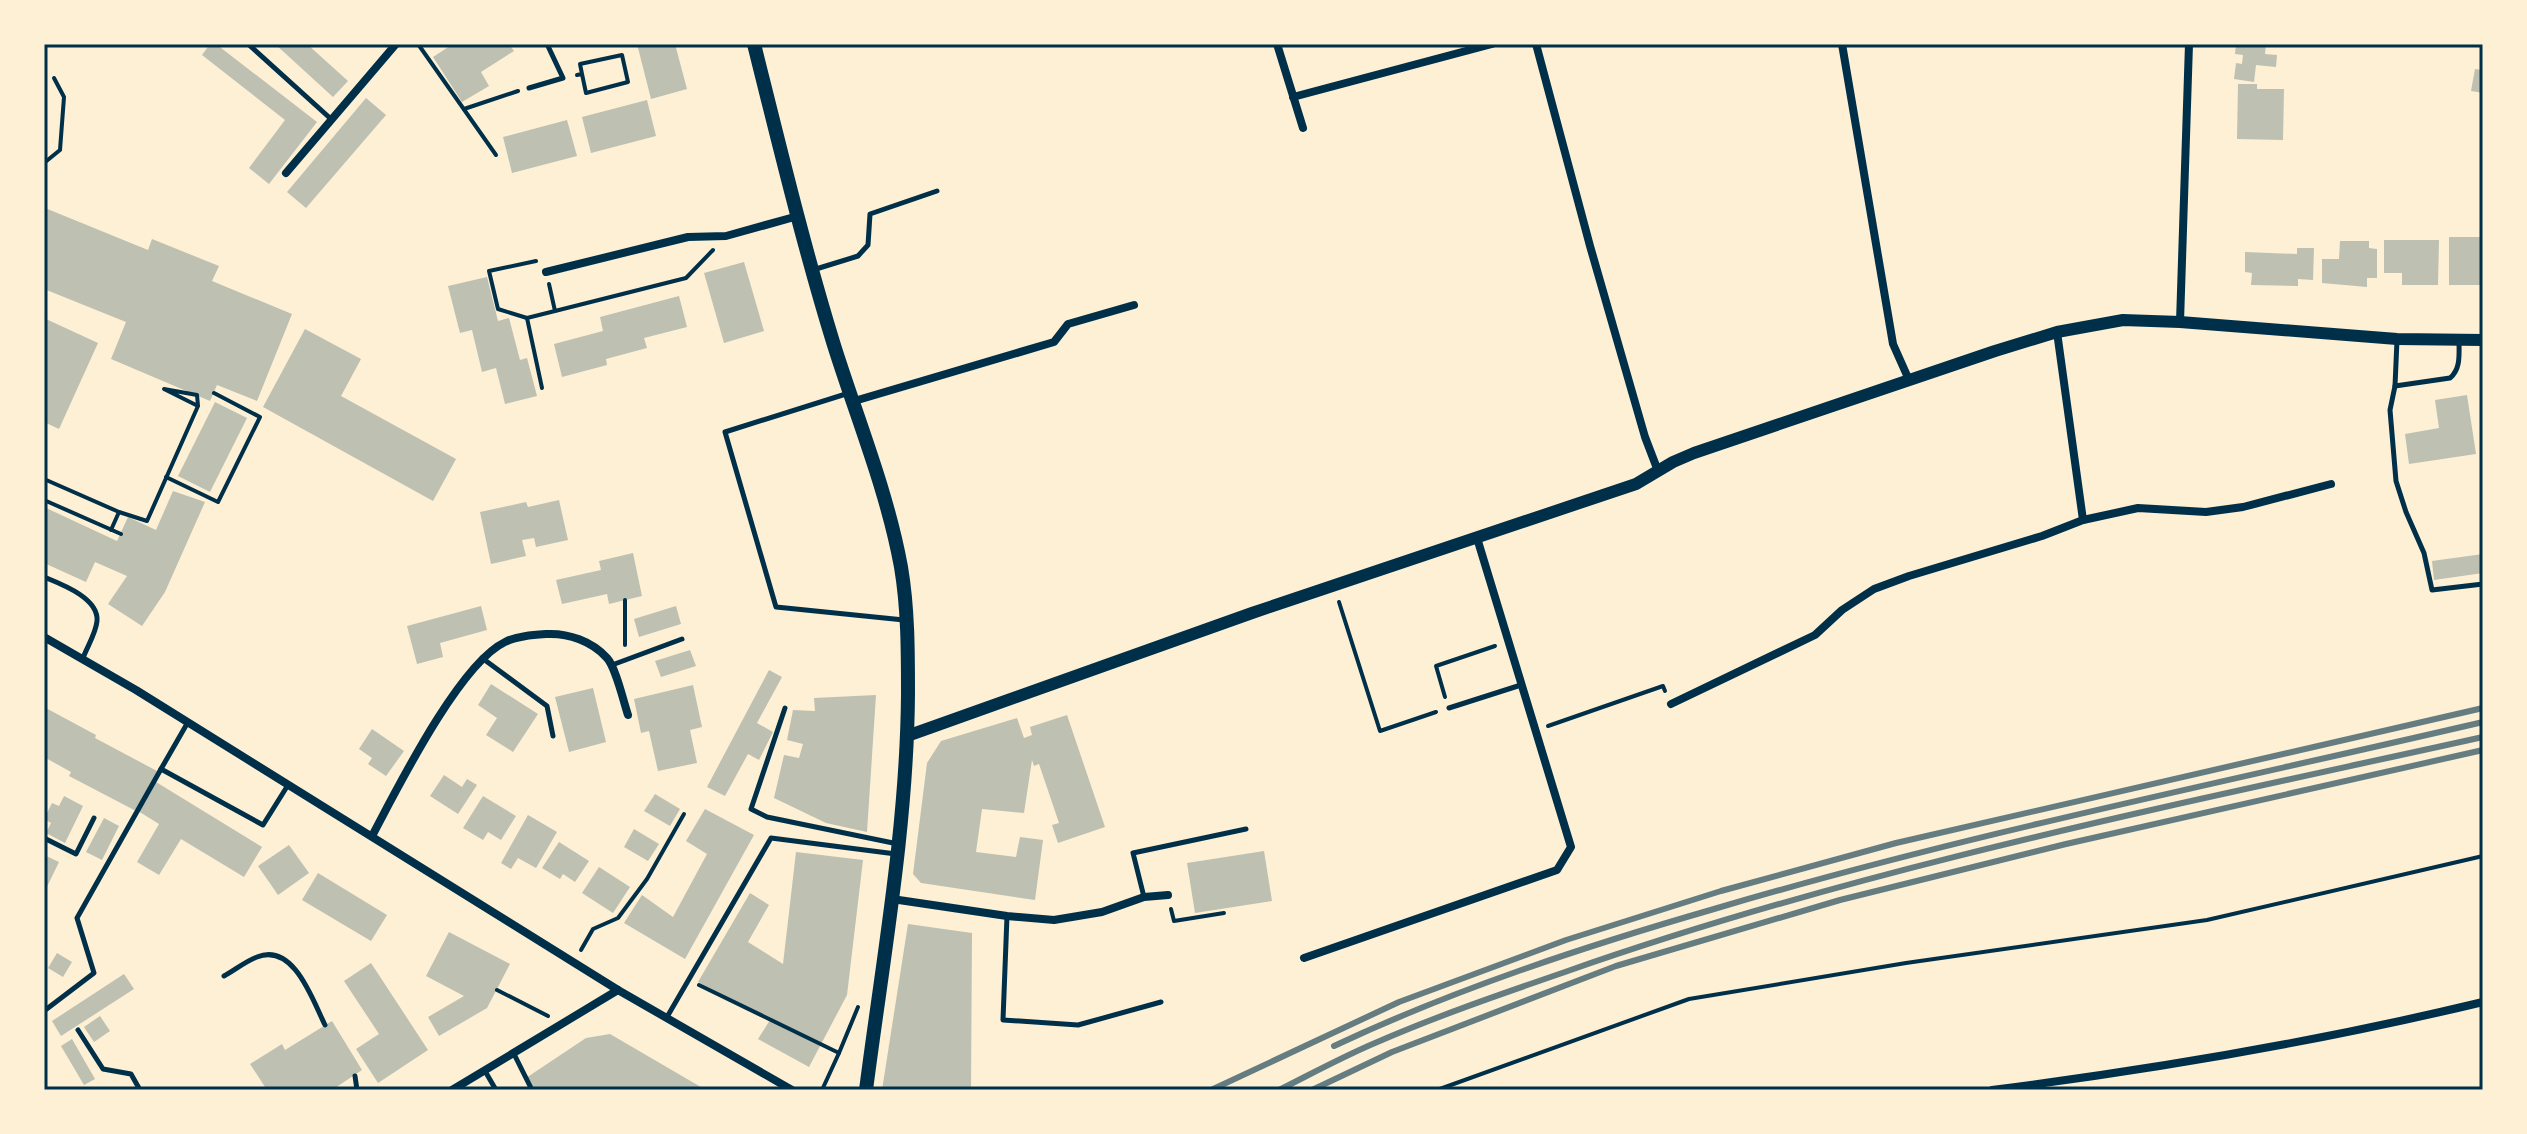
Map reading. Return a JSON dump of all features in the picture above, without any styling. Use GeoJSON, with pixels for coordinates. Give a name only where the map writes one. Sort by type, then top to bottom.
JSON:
{"type":"FeatureCollection","features":[{"type":"Feature","properties":{"kind":"main road"},"geometry":{"type":"LineString","coordinates":[[754,44],[811,270],[884,497],[901,568],[908,660],[907,736],[898,849],[866,1090]]}},
{"type":"Feature","properties":{"kind":"street"},"geometry":{"type":"LineString","coordinates":[[286,173],[396,44]]}},
{"type":"Feature","properties":{"kind":"street"},"geometry":{"type":"LineString","coordinates":[[1277,44],[1303,128]]}},
{"type":"Feature","properties":{"kind":"street"},"geometry":{"type":"LineString","coordinates":[[1293,97],[1492,44]]}},
{"type":"Feature","properties":{"kind":"street"},"geometry":{"type":"LineString","coordinates":[[1536,44],[1598,276],[1645,437],[1658,471]]}},
{"type":"Feature","properties":{"kind":"street"},"geometry":{"type":"LineString","coordinates":[[1842,44],[1893,344],[1909,380]]}},
{"type":"Feature","properties":{"kind":"street"},"geometry":{"type":"LineString","coordinates":[[2180,322],[2189,44]]}},
{"type":"Feature","properties":{"kind":"street"},"geometry":{"type":"LineString","coordinates":[[546,272],[688,237],[726,236],[798,216]]}},
{"type":"Feature","properties":{"kind":"street"},"geometry":{"type":"LineString","coordinates":[[850,397],[1054,342],[1068,324],[1134,305]]}},
{"type":"Feature","properties":{"kind":"street"},"geometry":{"type":"LineString","coordinates":[[907,736],[1636,484],[1694,453],[2057,332],[2123,320],[2397,339],[2483,340]]}},
{"type":"Feature","properties":{"kind":"street"},"geometry":{"type":"LineString","coordinates":[[2057,332],[2083,520]]}},
{"type":"Feature","properties":{"kind":"street"},"geometry":{"type":"LineString","coordinates":[[1671,704],[1815,635],[1842,610],[1874,589],[1909,576],[2042,536],[2083,520],[2138,508],[2206,512],[2243,507],[2331,484]]}},
{"type":"Feature","properties":{"kind":"street"},"geometry":{"type":"LineString","coordinates":[[1304,958],[1557,870],[1571,847],[1477,538]]}},
{"type":"Feature","properties":{"kind":"street"},"geometry":{"type":"LineString","coordinates":[[372,836],[451,700],[481,658],[506,641],[560,633],[588,643],[609,659],[628,715]]}},
{"type":"Feature","properties":{"kind":"street"},"geometry":{"type":"LineString","coordinates":[[44,637],[188,722],[618,990],[792,1090]]}},
{"type":"Feature","properties":{"kind":"street"},"geometry":{"type":"LineString","coordinates":[[892,899],[1054,920],[1102,912],[1144,897],[1168,895]]}},
{"type":"Feature","properties":{"kind":"street"},"geometry":{"type":"LineString","coordinates":[[452,1090],[618,990]]}},
{"type":"Feature","properties":{"kind":"street"},"geometry":{"type":"LineString","coordinates":[[1992,1090],[2195,1061],[2390,1025],[2483,1002]]}},
{"type":"Feature","properties":{"kind":"lane"},"geometry":{"type":"LineString","coordinates":[[248,44],[332,120]]}},
{"type":"Feature","properties":{"kind":"lane"},"geometry":{"type":"LineString","coordinates":[[529,88],[563,78],[547,44]]}},
{"type":"Feature","properties":{"kind":"lane"},"geometry":{"type":"LineString","coordinates":[[811,270],[858,256],[868,245],[870,214],[937,191]]}},
{"type":"Feature","properties":{"kind":"lane"},"geometry":{"type":"LineString","coordinates":[[2397,339],[2395,386],[2390,410],[2396,481],[2424,553],[2432,590],[2483,584]]}},
{"type":"Feature","properties":{"kind":"lane"},"geometry":{"type":"LineString","coordinates":[[2395,386],[2450,378],[2458,365],[2459,339]]}},
{"type":"Feature","properties":{"kind":"lane"},"geometry":{"type":"LineString","coordinates":[[850,397],[812,404],[725,432],[776,607],[905,620]]}},
{"type":"Feature","properties":{"kind":"lane"},"geometry":{"type":"LineString","coordinates":[[44,577],[87,600],[95,611],[97,621],[83,658]]}},
{"type":"Feature","properties":{"kind":"lane"},"geometry":{"type":"LineString","coordinates":[[611,665],[682,639]]}},
{"type":"Feature","properties":{"kind":"lane"},"geometry":{"type":"LineString","coordinates":[[481,658],[547,706],[553,736]]}},
{"type":"Feature","properties":{"kind":"lane"},"geometry":{"type":"LineString","coordinates":[[1449,708],[1522,684]]}},
{"type":"Feature","properties":{"kind":"lane"},"geometry":{"type":"LineString","coordinates":[[785,708],[751,809],[767,817],[898,849]]}},
{"type":"Feature","properties":{"kind":"lane"},"geometry":{"type":"LineString","coordinates":[[44,1011],[94,973],[77,918],[188,722]]}},
{"type":"Feature","properties":{"kind":"lane"},"geometry":{"type":"LineString","coordinates":[[161,769],[263,825],[288,785]]}},
{"type":"Feature","properties":{"kind":"lane"},"geometry":{"type":"LineString","coordinates":[[44,838],[76,854],[94,818]]}},
{"type":"Feature","properties":{"kind":"lane"},"geometry":{"type":"LineString","coordinates":[[1144,897],[1133,853],[1246,829]]}},
{"type":"Feature","properties":{"kind":"lane"},"geometry":{"type":"LineString","coordinates":[[667,1018],[771,838],[898,849]]}},
{"type":"Feature","properties":{"kind":"lane"},"geometry":{"type":"LineString","coordinates":[[1007,916],[1003,1020],[1078,1025],[1161,1002]]}},
{"type":"Feature","properties":{"kind":"lane"},"geometry":{"type":"LineString","coordinates":[[224,976],[267,954],[289,962],[300,974],[325,1025]]}},
{"type":"Feature","properties":{"kind":"lane"},"geometry":{"type":"LineString","coordinates":[[78,1030],[103,1069],[131,1074],[140,1090]]}},
{"type":"Feature","properties":{"kind":"lane"},"geometry":{"type":"LineString","coordinates":[[514,1054],[532,1090]]}},
{"type":"Feature","properties":{"kind":"lane"},"geometry":{"type":"LineString","coordinates":[[485,1070],[496,1090]]}},
{"type":"Feature","properties":{"kind":"lane"},"geometry":{"type":"LineString","coordinates":[[355,1076],[357,1090]]}},
{"type":"Feature","properties":{"kind":"path"},"geometry":{"type":"LineString","coordinates":[[418,44],[496,155]]}},
{"type":"Feature","properties":{"kind":"path"},"geometry":{"type":"LineString","coordinates":[[622,55],[628,82],[586,93],[582,74],[580,64],[622,55]]}},
{"type":"Feature","properties":{"kind":"path"},"geometry":{"type":"LineString","coordinates":[[563,78],[582,74]]}},
{"type":"Feature","properties":{"kind":"path"},"geometry":{"type":"LineString","coordinates":[[44,163],[60,150],[64,97],[54,78]]}},
{"type":"Feature","properties":{"kind":"path"},"geometry":{"type":"LineString","coordinates":[[464,109],[529,88]]}},
{"type":"Feature","properties":{"kind":"path"},"geometry":{"type":"LineString","coordinates":[[555,311],[544,259],[489,271],[498,309],[527,318],[555,311],[686,278],[726,236]]}},
{"type":"Feature","properties":{"kind":"path"},"geometry":{"type":"LineString","coordinates":[[527,318],[542,388]]}},
{"type":"Feature","properties":{"kind":"path"},"geometry":{"type":"LineString","coordinates":[[44,479],[147,521],[198,406],[197,395],[164,389],[198,406]]}},
{"type":"Feature","properties":{"kind":"path"},"geometry":{"type":"LineString","coordinates":[[166,477],[218,502],[260,417],[214,393]]}},
{"type":"Feature","properties":{"kind":"path"},"geometry":{"type":"LineString","coordinates":[[44,500],[121,534]]}},
{"type":"Feature","properties":{"kind":"path"},"geometry":{"type":"LineString","coordinates":[[111,530],[119,512]]}},
{"type":"Feature","properties":{"kind":"path"},"geometry":{"type":"LineString","coordinates":[[1334,586],[1380,731],[1449,708],[1436,666],[1509,642]]}},
{"type":"Feature","properties":{"kind":"path"},"geometry":{"type":"LineString","coordinates":[[625,600],[625,660]]}},
{"type":"Feature","properties":{"kind":"path"},"geometry":{"type":"LineString","coordinates":[[1535,731],[1663,686],[1671,704]]}},
{"type":"Feature","properties":{"kind":"path"},"geometry":{"type":"LineString","coordinates":[[573,962],[593,929],[618,918],[625,909],[647,879],[684,814]]}},
{"type":"Feature","properties":{"kind":"path"},"geometry":{"type":"LineString","coordinates":[[1437,1090],[1689,999],[1906,963],[2207,920],[2483,856]]}},
{"type":"Feature","properties":{"kind":"path"},"geometry":{"type":"LineString","coordinates":[[1168,895],[1174,921],[1224,913]]}},
{"type":"Feature","properties":{"kind":"path"},"geometry":{"type":"LineString","coordinates":[[690,980],[839,1053],[822,1090]]}},
{"type":"Feature","properties":{"kind":"path"},"geometry":{"type":"LineString","coordinates":[[497,990],[563,1023]]}},
{"type":"Feature","properties":{"kind":"building"},"geometry":{"type":"Polygon","coordinates":[[[210,44],[216,44],[317,122],[269,184],[249,168],[285,120],[202,55],[210,44]]]}},
{"type":"Feature","properties":{"kind":"building"},"geometry":{"type":"Polygon","coordinates":[[[275,44],[307,44],[348,81],[333,97],[275,44]]]}},
{"type":"Feature","properties":{"kind":"building"},"geometry":{"type":"Polygon","coordinates":[[[453,44],[509,44],[514,51],[481,72],[489,86],[462,102],[433,57],[453,44]]]}},
{"type":"Feature","properties":{"kind":"building"},"geometry":{"type":"Polygon","coordinates":[[[637,44],[675,44],[687,89],[651,99],[637,44]]]}},
{"type":"Feature","properties":{"kind":"building"},"geometry":{"type":"Polygon","coordinates":[[[2236,44],[2266,44],[2265,54],[2277,55],[2276,67],[2256,65],[2254,82],[2234,79],[2236,63],[2242,64],[2243,55],[2235,54],[2236,44]]]}},
{"type":"Feature","properties":{"kind":"building"},"geometry":{"type":"Polygon","coordinates":[[[2475,69],[2483,70],[2483,93],[2471,91],[2475,69]]]}},
{"type":"Feature","properties":{"kind":"building"},"geometry":{"type":"Polygon","coordinates":[[[2238,84],[2257,84],[2257,89],[2284,89],[2283,140],[2237,139],[2238,84]]]}},
{"type":"Feature","properties":{"kind":"building"},"geometry":{"type":"Polygon","coordinates":[[[366,98],[386,115],[306,208],[287,192],[366,98]]]}},
{"type":"Feature","properties":{"kind":"building"},"geometry":{"type":"Polygon","coordinates":[[[647,100],[656,136],[591,153],[582,117],[647,100]]]}},
{"type":"Feature","properties":{"kind":"building"},"geometry":{"type":"Polygon","coordinates":[[[567,120],[577,156],[512,173],[503,137],[567,120]]]}},
{"type":"Feature","properties":{"kind":"building"},"geometry":{"type":"Polygon","coordinates":[[[45,208],[148,250],[152,239],[219,266],[212,281],[292,314],[257,401],[217,385],[210,401],[111,359],[126,322],[44,289],[45,208]]]}},
{"type":"Feature","properties":{"kind":"building"},"geometry":{"type":"Polygon","coordinates":[[[2449,237],[2483,237],[2483,285],[2449,285],[2449,237]]]}},
{"type":"Feature","properties":{"kind":"building"},"geometry":{"type":"Polygon","coordinates":[[[2384,240],[2439,240],[2438,285],[2402,285],[2402,273],[2384,273],[2384,240]]]}},
{"type":"Feature","properties":{"kind":"building"},"geometry":{"type":"Polygon","coordinates":[[[2340,241],[2369,241],[2369,248],[2377,249],[2377,278],[2367,278],[2367,287],[2322,283],[2322,259],[2339,259],[2340,241]]]}},
{"type":"Feature","properties":{"kind":"building"},"geometry":{"type":"Polygon","coordinates":[[[2297,248],[2314,248],[2313,280],[2298,279],[2298,286],[2251,285],[2252,273],[2245,272],[2245,252],[2297,254],[2297,248]]]}},
{"type":"Feature","properties":{"kind":"building"},"geometry":{"type":"Polygon","coordinates":[[[744,262],[764,331],[724,343],[704,273],[744,262]]]}},
{"type":"Feature","properties":{"kind":"building"},"geometry":{"type":"Polygon","coordinates":[[[487,277],[498,321],[509,318],[520,360],[527,358],[537,396],[505,404],[496,368],[482,372],[472,330],[460,333],[448,286],[487,277]]]}},
{"type":"Feature","properties":{"kind":"building"},"geometry":{"type":"Polygon","coordinates":[[[679,296],[687,327],[644,338],[647,348],[606,359],[607,365],[562,377],[554,344],[603,331],[600,317],[679,296]]]}},
{"type":"Feature","properties":{"kind":"building"},"geometry":{"type":"Polygon","coordinates":[[[46,319],[98,343],[59,429],[44,422],[46,319]]]}},
{"type":"Feature","properties":{"kind":"building"},"geometry":{"type":"Polygon","coordinates":[[[305,329],[361,359],[341,396],[456,459],[433,501],[263,407],[305,329]]]}},
{"type":"Feature","properties":{"kind":"building"},"geometry":{"type":"Polygon","coordinates":[[[2467,395],[2476,454],[2409,464],[2405,434],[2439,428],[2435,400],[2467,395]]]}},
{"type":"Feature","properties":{"kind":"building"},"geometry":{"type":"Polygon","coordinates":[[[215,402],[247,418],[210,492],[178,476],[215,402]]]}},
{"type":"Feature","properties":{"kind":"building"},"geometry":{"type":"Polygon","coordinates":[[[173,491],[205,502],[165,592],[142,626],[108,604],[127,576],[95,562],[86,582],[44,563],[44,507],[117,541],[128,517],[156,530],[173,491]]]}},
{"type":"Feature","properties":{"kind":"building"},"geometry":{"type":"Polygon","coordinates":[[[559,500],[568,540],[536,547],[534,538],[522,540],[526,556],[491,564],[480,512],[526,502],[528,507],[559,500]]]}},
{"type":"Feature","properties":{"kind":"building"},"geometry":{"type":"Polygon","coordinates":[[[633,553],[642,596],[609,604],[607,594],[562,604],[556,580],[601,570],[599,561],[633,553]]]}},
{"type":"Feature","properties":{"kind":"building"},"geometry":{"type":"Polygon","coordinates":[[[2483,554],[2483,573],[2434,580],[2432,561],[2483,554]]]}},
{"type":"Feature","properties":{"kind":"building"},"geometry":{"type":"Polygon","coordinates":[[[481,606],[487,630],[440,643],[443,657],[417,664],[407,626],[481,606]]]}},
{"type":"Feature","properties":{"kind":"building"},"geometry":{"type":"Polygon","coordinates":[[[676,606],[681,624],[639,637],[634,619],[676,606]]]}},
{"type":"Feature","properties":{"kind":"building"},"geometry":{"type":"Polygon","coordinates":[[[690,650],[696,666],[661,677],[655,661],[690,650]]]}},
{"type":"Feature","properties":{"kind":"building"},"geometry":{"type":"Polygon","coordinates":[[[769,670],[782,677],[757,723],[773,732],[759,760],[748,754],[725,796],[707,787],[769,670]]]}},
{"type":"Feature","properties":{"kind":"building"},"geometry":{"type":"Polygon","coordinates":[[[491,684],[538,714],[513,752],[486,735],[497,718],[478,705],[491,684]]]}},
{"type":"Feature","properties":{"kind":"building"},"geometry":{"type":"Polygon","coordinates":[[[693,685],[702,727],[690,730],[697,763],[658,771],[649,731],[641,733],[634,699],[693,685]]]}},
{"type":"Feature","properties":{"kind":"building"},"geometry":{"type":"Polygon","coordinates":[[[593,688],[606,742],[569,752],[555,697],[593,688]]]}},
{"type":"Feature","properties":{"kind":"building"},"geometry":{"type":"Polygon","coordinates":[[[876,695],[867,832],[826,823],[774,798],[784,755],[799,758],[803,744],[787,740],[793,710],[815,711],[814,698],[876,695]]]}},
{"type":"Feature","properties":{"kind":"building"},"geometry":{"type":"Polygon","coordinates":[[[44,707],[157,771],[136,811],[69,776],[71,772],[44,757],[44,707]]]}},
{"type":"Feature","properties":{"kind":"building"},"geometry":{"type":"Polygon","coordinates":[[[1067,715],[1105,827],[1058,843],[1052,825],[1059,823],[1039,764],[1034,766],[1032,760],[1024,813],[982,809],[976,852],[1016,857],[1020,837],[1043,840],[1035,900],[921,883],[913,874],[927,763],[941,741],[1017,718],[1024,738],[1032,735],[1030,727],[1067,715]]]}},
{"type":"Feature","properties":{"kind":"building"},"geometry":{"type":"Polygon","coordinates":[[[372,729],[404,751],[386,776],[368,764],[372,758],[359,749],[372,729]]]}},
{"type":"Feature","properties":{"kind":"building"},"geometry":{"type":"Polygon","coordinates":[[[444,775],[462,787],[467,779],[477,785],[458,814],[430,796],[444,775]]]}},
{"type":"Feature","properties":{"kind":"building"},"geometry":{"type":"Polygon","coordinates":[[[156,782],[262,847],[244,877],[181,839],[159,875],[137,862],[159,824],[138,811],[156,782]]]}},
{"type":"Feature","properties":{"kind":"building"},"geometry":{"type":"Polygon","coordinates":[[[655,794],[680,809],[670,826],[644,811],[655,794]]]}},
{"type":"Feature","properties":{"kind":"building"},"geometry":{"type":"Polygon","coordinates":[[[64,796],[83,806],[65,843],[46,833],[51,823],[44,819],[52,803],[59,806],[64,796]]]}},
{"type":"Feature","properties":{"kind":"building"},"geometry":{"type":"Polygon","coordinates":[[[483,796],[516,816],[501,840],[488,832],[483,840],[463,828],[483,796]]]}},
{"type":"Feature","properties":{"kind":"building"},"geometry":{"type":"Polygon","coordinates":[[[705,809],[754,835],[685,959],[624,923],[642,895],[673,917],[707,854],[686,841],[705,809]]]}},
{"type":"Feature","properties":{"kind":"building"},"geometry":{"type":"Polygon","coordinates":[[[528,815],[557,832],[536,868],[518,858],[511,869],[501,863],[528,815]]]}},
{"type":"Feature","properties":{"kind":"building"},"geometry":{"type":"Polygon","coordinates":[[[104,818],[119,826],[102,860],[86,852],[104,818]]]}},
{"type":"Feature","properties":{"kind":"building"},"geometry":{"type":"Polygon","coordinates":[[[634,829],[659,844],[648,861],[624,847],[634,829]]]}},
{"type":"Feature","properties":{"kind":"building"},"geometry":{"type":"Polygon","coordinates":[[[559,842],[589,861],[575,882],[563,874],[560,879],[542,868],[559,842]]]}},
{"type":"Feature","properties":{"kind":"building"},"geometry":{"type":"Polygon","coordinates":[[[289,845],[309,873],[278,895],[258,866],[289,845]]]}},
{"type":"Feature","properties":{"kind":"building"},"geometry":{"type":"Polygon","coordinates":[[[1264,851],[1272,901],[1195,913],[1187,863],[1264,851]]]}},
{"type":"Feature","properties":{"kind":"building"},"geometry":{"type":"Polygon","coordinates":[[[796,852],[863,860],[847,995],[809,1067],[758,1039],[770,1020],[698,982],[750,893],[769,905],[748,942],[783,964],[796,852]]]}},
{"type":"Feature","properties":{"kind":"building"},"geometry":{"type":"Polygon","coordinates":[[[44,855],[59,862],[44,893],[44,855]]]}},
{"type":"Feature","properties":{"kind":"building"},"geometry":{"type":"Polygon","coordinates":[[[599,867],[630,887],[613,913],[582,893],[599,867]]]}},
{"type":"Feature","properties":{"kind":"building"},"geometry":{"type":"Polygon","coordinates":[[[318,873],[387,915],[371,941],[302,900],[318,873]]]}},
{"type":"Feature","properties":{"kind":"building"},"geometry":{"type":"Polygon","coordinates":[[[908,924],[972,933],[971,1090],[882,1090],[908,924]]]}},
{"type":"Feature","properties":{"kind":"building"},"geometry":{"type":"Polygon","coordinates":[[[449,932],[510,964],[487,1008],[439,1036],[428,1017],[464,996],[426,976],[449,932]]]}},
{"type":"Feature","properties":{"kind":"building"},"geometry":{"type":"Polygon","coordinates":[[[57,953],[72,962],[63,977],[48,968],[57,953]]]}},
{"type":"Feature","properties":{"kind":"building"},"geometry":{"type":"Polygon","coordinates":[[[371,963],[428,1050],[378,1083],[356,1049],[379,1034],[344,981],[371,963]]]}},
{"type":"Feature","properties":{"kind":"building"},"geometry":{"type":"Polygon","coordinates":[[[124,974],[134,989],[61,1036],[52,1021],[124,974]]]}},
{"type":"Feature","properties":{"kind":"building"},"geometry":{"type":"Polygon","coordinates":[[[100,1016],[110,1031],[94,1042],[84,1027],[100,1016]]]}},
{"type":"Feature","properties":{"kind":"building"},"geometry":{"type":"Polygon","coordinates":[[[332,1021],[362,1070],[332,1090],[267,1090],[250,1064],[282,1044],[285,1050],[332,1021]]]}},
{"type":"Feature","properties":{"kind":"building"},"geometry":{"type":"Polygon","coordinates":[[[610,1034],[706,1090],[533,1090],[526,1078],[586,1038],[610,1034]]]}},
{"type":"Feature","properties":{"kind":"building"},"geometry":{"type":"Polygon","coordinates":[[[72,1039],[95,1079],[84,1085],[61,1046],[72,1039]]]}},
{"type":"Feature","properties":{"kind":"railway"},"geometry":{"type":"LineString","coordinates":[[1211,1090],[1399,1002],[1566,940],[1721,891],[1896,843],[2483,708]]}},
{"type":"Feature","properties":{"kind":"railway"},"geometry":{"type":"LineString","coordinates":[[1334,1046],[1426,1006],[1521,970],[1666,923],[1809,882],[2097,810],[2483,722]]}},
{"type":"Feature","properties":{"kind":"railway"},"geometry":{"type":"LineString","coordinates":[[1279,1090],[1363,1048],[1469,1006],[1677,935],[1791,901],[2020,841],[2483,737]]}},
{"type":"Feature","properties":{"kind":"railway"},"geometry":{"type":"LineString","coordinates":[[1312,1090],[1392,1052],[1616,966],[1840,900],[2066,844],[2483,750]]}}]}
